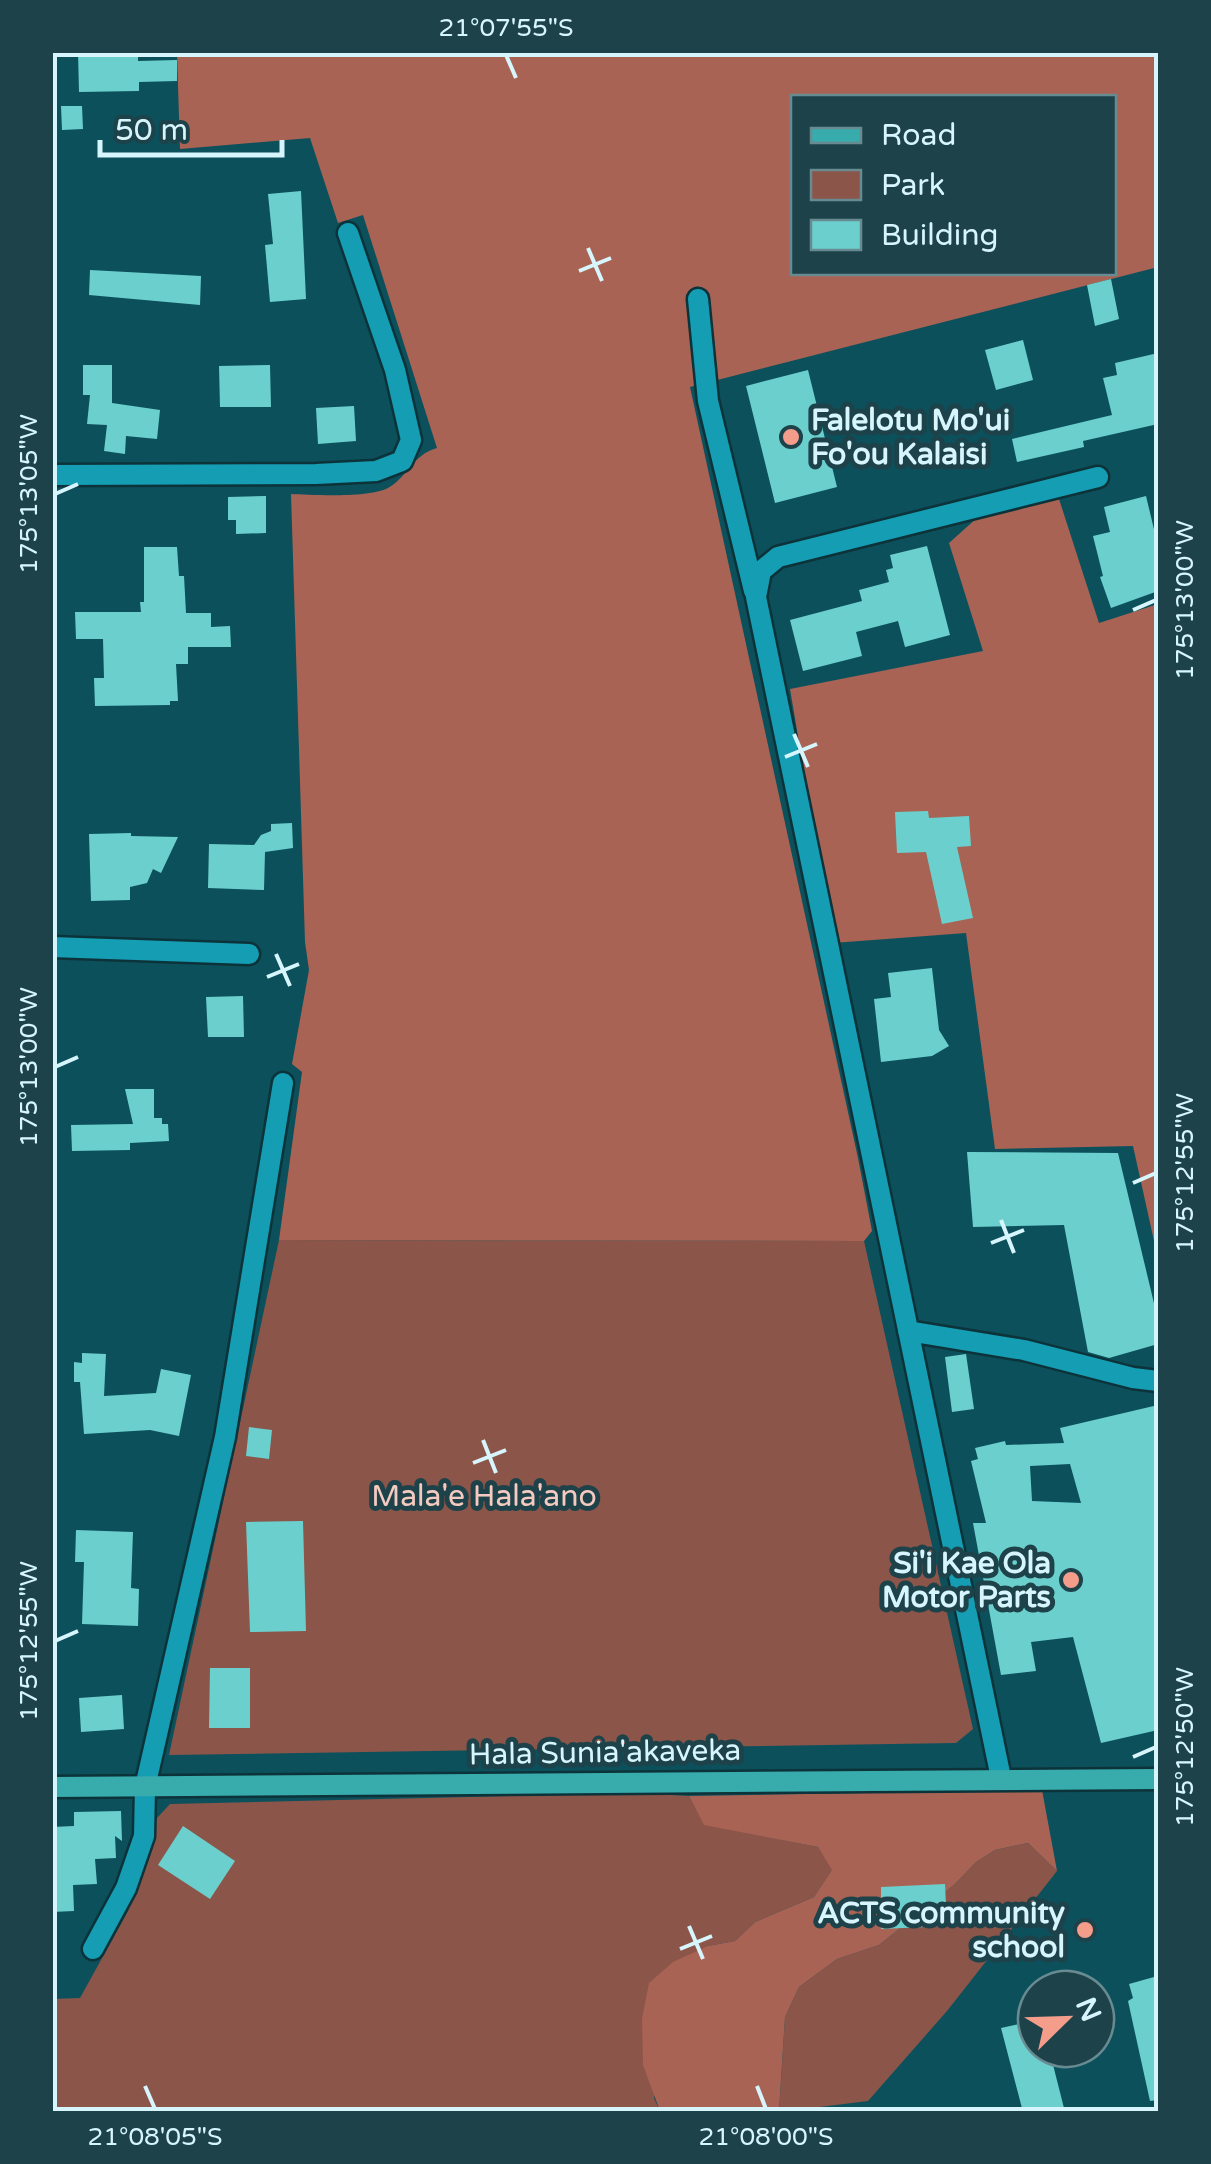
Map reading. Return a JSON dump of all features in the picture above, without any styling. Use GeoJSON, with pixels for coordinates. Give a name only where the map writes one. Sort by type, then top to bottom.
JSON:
{"type":"FeatureCollection","features":[{"type":"Feature","properties":{"kind":"street"},"geometry":{"type":"LineString","coordinates":[[52,476],[316,474],[376,471],[402,461],[411,440],[395,370],[348,233]]}},
{"type":"Feature","properties":{"kind":"street"},"geometry":{"type":"LineString","coordinates":[[698,299],[708,401],[756,598],[1001,1778]]}},
{"type":"Feature","properties":{"kind":"street"},"geometry":{"type":"LineString","coordinates":[[756,598],[761,571],[778,556],[1098,477]]}},
{"type":"Feature","properties":{"kind":"street"},"geometry":{"type":"LineString","coordinates":[[52,947],[248,954]]}},
{"type":"Feature","properties":{"kind":"street"},"geometry":{"type":"LineString","coordinates":[[93,1949],[126,1888],[144,1836],[145,1787],[225,1437],[283,1083]]}},
{"type":"Feature","properties":{"kind":"street"},"geometry":{"type":"LineString","coordinates":[[908,1331],[1024,1350],[1158,1381]]}},
{"type":"Feature","properties":{"kind":"street","name":"Hala Sunia'akaveka"},"geometry":{"type":"LineString","coordinates":[[52,1786],[1158,1780]]}},
{"type":"Feature","properties":{"kind":"green space","name":"Mala'e Hala'ano"},"geometry":{"type":"Polygon","coordinates":[[[279,1240],[864,1241],[973,1729],[956,1743],[169,1755],[279,1240]]]}},
{"type":"Feature","properties":{"kind":"green space"},"geometry":{"type":"Polygon","coordinates":[[[633,1793],[689,1796],[704,1824],[818,1847],[833,1869],[814,1897],[755,1922],[735,1941],[708,1946],[654,2098],[660,2111],[53,2111],[52,1999],[80,1998],[128,1911],[157,1818],[170,1804],[633,1793]]]}},
{"type":"Feature","properties":{"kind":"green space"},"geometry":{"type":"Polygon","coordinates":[[[1028,1843],[1057,1871],[947,2011],[868,2101],[779,2112],[785,2017],[799,1987],[837,1959],[879,1945],[995,1850],[1028,1843]]]}},
{"type":"Feature","properties":{"kind":"shaded area"},"geometry":{"type":"Polygon","coordinates":[[[177,53],[1158,53],[1158,267],[690,387],[858,1158],[872,1231],[864,1241],[279,1240],[302,1072],[292,1064],[309,970],[291,494],[379,491],[395,483],[422,456],[437,448],[363,215],[338,223],[310,138],[180,149],[177,53]]]}},
{"type":"Feature","properties":{"kind":"shaded area"},"geometry":{"type":"Polygon","coordinates":[[[1059,499],[1099,623],[1158,604],[1158,1259],[1133,1146],[995,1149],[966,933],[833,943],[790,689],[983,651],[949,543],[978,517],[1059,499]]]}},
{"type":"Feature","properties":{"kind":"shaded area"},"geometry":{"type":"Polygon","coordinates":[[[1042,1790],[1057,1871],[1028,1843],[995,1850],[879,1945],[837,1959],[799,1987],[785,2017],[779,2111],[660,2111],[643,2065],[642,2019],[649,1983],[673,1962],[708,1946],[735,1941],[755,1922],[814,1897],[832,1870],[818,1847],[704,1825],[689,1796],[1042,1790]]]}},
{"type":"Feature","properties":{"kind":"building"},"geometry":{"type":"Polygon","coordinates":[[[78,52],[138,52],[138,61],[177,60],[177,81],[139,82],[139,91],[79,92],[78,52]]]}},
{"type":"Feature","properties":{"kind":"building"},"geometry":{"type":"Polygon","coordinates":[[[61,106],[82,106],[83,129],[62,130],[61,106]]]}},
{"type":"Feature","properties":{"kind":"building"},"geometry":{"type":"Polygon","coordinates":[[[301,191],[306,299],[270,302],[265,245],[273,244],[268,194],[301,191]]]}},
{"type":"Feature","properties":{"kind":"building"},"geometry":{"type":"Polygon","coordinates":[[[90,270],[201,276],[200,305],[89,295],[90,270]]]}},
{"type":"Feature","properties":{"kind":"building"},"geometry":{"type":"Polygon","coordinates":[[[1111,279],[1119,319],[1095,326],[1087,285],[1111,279]]]}},
{"type":"Feature","properties":{"kind":"building"},"geometry":{"type":"Polygon","coordinates":[[[1023,340],[1033,380],[996,390],[985,350],[1023,340]]]}},
{"type":"Feature","properties":{"kind":"building"},"geometry":{"type":"Polygon","coordinates":[[[1158,353],[1158,424],[1083,441],[1084,447],[1017,462],[1012,439],[1112,415],[1103,378],[1117,375],[1115,363],[1158,353]]]}},
{"type":"Feature","properties":{"kind":"building"},"geometry":{"type":"Polygon","coordinates":[[[83,365],[112,365],[112,403],[160,410],[157,439],[126,436],[125,454],[104,451],[107,425],[87,424],[90,395],[83,395],[83,365]]]}},
{"type":"Feature","properties":{"kind":"building"},"geometry":{"type":"Polygon","coordinates":[[[270,365],[271,407],[220,407],[219,366],[270,365]]]}},
{"type":"Feature","properties":{"kind":"building","name":"Falelotu Mo'ui Fo'ou Kalaisi"},"geometry":{"type":"Polygon","coordinates":[[[808,370],[837,487],[775,503],[746,386],[808,370]]]}},
{"type":"Feature","properties":{"kind":"building"},"geometry":{"type":"Polygon","coordinates":[[[354,406],[356,441],[318,444],[316,408],[354,406]]]}},
{"type":"Feature","properties":{"kind":"building"},"geometry":{"type":"Polygon","coordinates":[[[266,496],[266,533],[236,534],[236,520],[228,520],[228,497],[266,496]]]}},
{"type":"Feature","properties":{"kind":"building"},"geometry":{"type":"Polygon","coordinates":[[[1146,496],[1158,546],[1158,591],[1111,608],[1100,577],[1103,576],[1093,536],[1110,532],[1104,507],[1146,496]]]}},
{"type":"Feature","properties":{"kind":"building"},"geometry":{"type":"Polygon","coordinates":[[[927,546],[950,635],[905,647],[898,621],[856,632],[862,656],[803,671],[790,620],[862,601],[859,590],[889,582],[886,570],[893,568],[890,555],[927,546]]]}},
{"type":"Feature","properties":{"kind":"building"},"geometry":{"type":"Polygon","coordinates":[[[144,547],[177,547],[179,576],[184,576],[186,613],[211,613],[211,627],[230,626],[231,647],[188,647],[188,664],[176,664],[178,701],[170,701],[170,705],[95,706],[94,678],[104,678],[103,639],[76,639],[75,612],[141,612],[144,547]]]}},
{"type":"Feature","properties":{"kind":"building"},"geometry":{"type":"Polygon","coordinates":[[[928,811],[929,818],[969,816],[971,846],[957,847],[973,918],[942,924],[926,852],[897,853],[895,812],[928,811]]]}},
{"type":"Feature","properties":{"kind":"building"},"geometry":{"type":"Polygon","coordinates":[[[292,823],[293,848],[265,852],[264,890],[208,888],[209,844],[254,845],[261,835],[271,831],[271,824],[292,823]]]}},
{"type":"Feature","properties":{"kind":"building"},"geometry":{"type":"Polygon","coordinates":[[[89,834],[178,837],[161,873],[153,869],[147,883],[130,887],[130,900],[91,901],[89,834]]]}},
{"type":"Feature","properties":{"kind":"building"},"geometry":{"type":"Polygon","coordinates":[[[932,968],[939,1030],[949,1046],[932,1056],[881,1062],[874,999],[891,997],[888,973],[932,968]]]}},
{"type":"Feature","properties":{"kind":"building"},"geometry":{"type":"Polygon","coordinates":[[[243,996],[244,1037],[208,1037],[206,997],[243,996]]]}},
{"type":"Feature","properties":{"kind":"building"},"geometry":{"type":"Polygon","coordinates":[[[125,1089],[154,1089],[154,1118],[162,1118],[162,1124],[168,1124],[169,1141],[130,1143],[130,1150],[72,1151],[71,1125],[133,1124],[125,1089]]]}},
{"type":"Feature","properties":{"kind":"building"},"geometry":{"type":"Polygon","coordinates":[[[967,1152],[1118,1153],[1158,1320],[1158,1344],[1109,1358],[1088,1352],[1064,1225],[973,1227],[967,1152]]]}},
{"type":"Feature","properties":{"kind":"building"},"geometry":{"type":"Polygon","coordinates":[[[82,1353],[106,1354],[104,1396],[156,1393],[161,1369],[191,1375],[179,1436],[150,1430],[84,1434],[80,1382],[74,1382],[74,1362],[82,1363],[82,1353]]]}},
{"type":"Feature","properties":{"kind":"building"},"geometry":{"type":"Polygon","coordinates":[[[966,1354],[974,1409],[952,1412],[945,1357],[966,1354]]]}},
{"type":"Feature","properties":{"kind":"building","name":"Si'i Kae Ola Motor Parts"},"geometry":{"type":"Polygon","coordinates":[[[1158,1405],[1158,1730],[1101,1743],[1073,1637],[1031,1642],[1036,1671],[1001,1675],[973,1523],[986,1523],[971,1461],[978,1459],[975,1448],[1005,1441],[1006,1445],[1064,1443],[1060,1428],[1158,1405]],[[1070,1464],[1030,1466],[1032,1501],[1081,1503],[1070,1464]]]}},
{"type":"Feature","properties":{"kind":"building"},"geometry":{"type":"Polygon","coordinates":[[[249,1427],[272,1430],[269,1459],[246,1456],[249,1427]]]}},
{"type":"Feature","properties":{"kind":"building"},"geometry":{"type":"Polygon","coordinates":[[[303,1521],[306,1631],[250,1632],[246,1522],[303,1521]]]}},
{"type":"Feature","properties":{"kind":"building"},"geometry":{"type":"Polygon","coordinates":[[[76,1530],[133,1532],[131,1588],[139,1589],[138,1626],[82,1624],[84,1562],[75,1562],[76,1530]]]}},
{"type":"Feature","properties":{"kind":"building"},"geometry":{"type":"Polygon","coordinates":[[[210,1668],[250,1668],[250,1728],[209,1728],[210,1668]]]}},
{"type":"Feature","properties":{"kind":"building"},"geometry":{"type":"Polygon","coordinates":[[[122,1695],[124,1729],[81,1732],[79,1698],[122,1695]]]}},
{"type":"Feature","properties":{"kind":"building"},"geometry":{"type":"Polygon","coordinates":[[[121,1811],[122,1841],[115,1836],[116,1858],[95,1859],[97,1884],[73,1885],[74,1911],[52,1912],[52,1827],[74,1826],[74,1812],[121,1811]]]}},
{"type":"Feature","properties":{"kind":"building"},"geometry":{"type":"Polygon","coordinates":[[[183,1826],[235,1861],[210,1899],[158,1865],[183,1826]]]}},
{"type":"Feature","properties":{"kind":"building"},"geometry":{"type":"Polygon","coordinates":[[[945,1884],[947,1926],[881,1929],[881,1887],[945,1884]]]}},
{"type":"Feature","properties":{"kind":"building"},"geometry":{"type":"Polygon","coordinates":[[[1154,1977],[1158,1992],[1158,2100],[1150,2101],[1128,2001],[1133,1998],[1129,1984],[1154,1977]]]}},
{"type":"Feature","properties":{"kind":"building"},"geometry":{"type":"Polygon","coordinates":[[[1016,2025],[1016,2069],[1054,2069],[1065,2112],[1023,2112],[1001,2028],[1016,2025]]]}},
{"type":"Feature","properties":{"kind":"place","name":"Falelotu Mo'ui Fo'ou Kalaisi"},"geometry":{"type":"Point","coordinates":[791,437]}},
{"type":"Feature","properties":{"kind":"place","name":"Si'i Kae Ola Motor Parts"},"geometry":{"type":"Point","coordinates":[1071,1580]}},
{"type":"Feature","properties":{"kind":"place","name":"ACTS community school"},"geometry":{"type":"Point","coordinates":[1085,1930]}}]}
